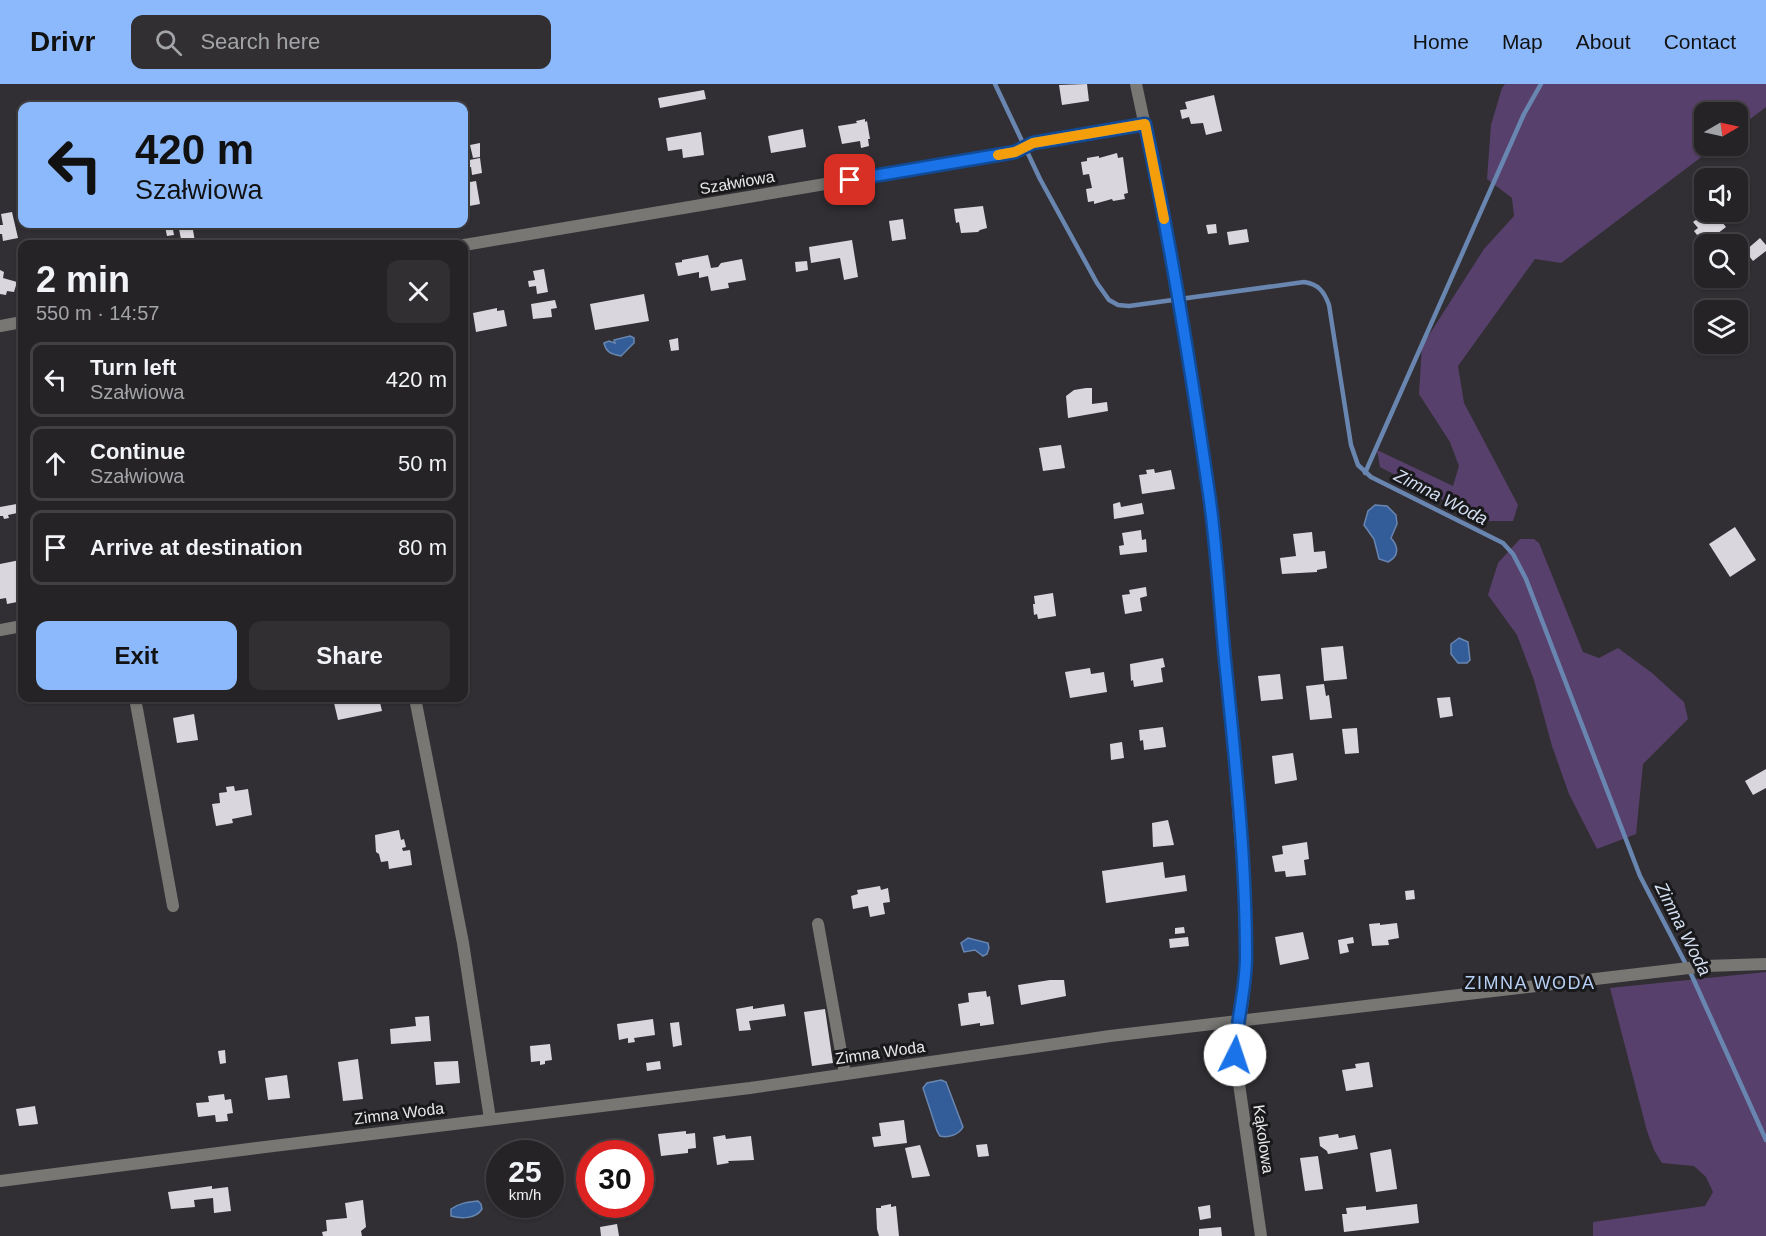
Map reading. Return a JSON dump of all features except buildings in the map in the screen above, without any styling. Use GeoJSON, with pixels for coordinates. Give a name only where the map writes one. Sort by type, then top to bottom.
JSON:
{"type":"FeatureCollection","features":[{"type":"Feature","properties":{"kind":"street","name":"Kąkolowa"},"geometry":{"type":"LineString","coordinates":[[1136,84],[1178,290],[1210,503],[1232,726],[1244,888],[1246,953],[1236,1063],[1261,1236]]}},
{"type":"Feature","properties":{"kind":"street","name":"Szałwiowa"},"geometry":{"type":"LineString","coordinates":[[468,244],[1015,152],[1033,143],[1145,124]]}},
{"type":"Feature","properties":{"kind":"street"},"geometry":{"type":"LineString","coordinates":[[0,326],[18,323]]}},
{"type":"Feature","properties":{"kind":"street"},"geometry":{"type":"LineString","coordinates":[[0,630],[18,627]]}},
{"type":"Feature","properties":{"kind":"street"},"geometry":{"type":"LineString","coordinates":[[136,702],[173,906]]}},
{"type":"Feature","properties":{"kind":"street"},"geometry":{"type":"LineString","coordinates":[[416,702],[463,943],[490,1119]]}},
{"type":"Feature","properties":{"kind":"street"},"geometry":{"type":"LineString","coordinates":[[818,924],[845,1074]]}},
{"type":"Feature","properties":{"kind":"street","name":"Zimna Woda"},"geometry":{"type":"LineString","coordinates":[[0,1181],[750,1088],[1110,1036],[1238,1023],[1706,966],[1766,964]]}},
{"type":"Feature","properties":{"kind":"shaded area"},"geometry":{"type":"Polygon","coordinates":[[[1505,84],[1766,84],[1766,107],[1748,121],[1748,102],[1694,102],[1694,156],[1703,156],[1561,263],[1535,259],[1458,366],[1464,403],[1518,505],[1513,521],[1484,521],[1380,467],[1377,450],[1453,486],[1459,466],[1450,442],[1419,394],[1422,346],[1484,249],[1514,216],[1512,198],[1487,179],[1491,125],[1505,84]]]}},
{"type":"Feature","properties":{"kind":"shaded area"},"geometry":{"type":"Polygon","coordinates":[[[1520,539],[1534,539],[1539,543],[1583,652],[1599,658],[1618,648],[1652,673],[1684,702],[1688,719],[1643,764],[1636,834],[1597,849],[1569,794],[1552,746],[1534,680],[1517,635],[1488,595],[1498,563],[1520,539]]]}},
{"type":"Feature","properties":{"kind":"shaded area"},"geometry":{"type":"Polygon","coordinates":[[[1766,972],[1766,1236],[1593,1236],[1593,1222],[1705,1206],[1713,1192],[1706,1177],[1694,1166],[1662,1163],[1654,1150],[1610,988],[1766,972]]]}},
{"type":"Feature","properties":{"kind":"water"},"geometry":{"type":"Polygon","coordinates":[[[630,336],[634,338],[634,343],[621,356],[610,353],[606,349],[604,343],[609,341],[615,343],[614,340],[630,336]]]}},
{"type":"Feature","properties":{"kind":"water"},"geometry":{"type":"Polygon","coordinates":[[[1375,505],[1387,506],[1396,515],[1397,524],[1391,538],[1397,551],[1388,562],[1379,559],[1374,539],[1364,525],[1368,511],[1375,505]]]}},
{"type":"Feature","properties":{"kind":"water"},"geometry":{"type":"Polygon","coordinates":[[[1459,638],[1468,642],[1470,660],[1467,663],[1458,663],[1451,654],[1451,644],[1459,638]]]}},
{"type":"Feature","properties":{"kind":"water"},"geometry":{"type":"Polygon","coordinates":[[[968,938],[988,943],[987,954],[983,956],[975,950],[964,952],[961,943],[968,938]]]}},
{"type":"Feature","properties":{"kind":"water"},"geometry":{"type":"Polygon","coordinates":[[[941,1080],[946,1082],[963,1127],[956,1134],[946,1137],[940,1136],[937,1131],[923,1088],[927,1083],[941,1080]]]}},
{"type":"Feature","properties":{"kind":"water"},"geometry":{"type":"Polygon","coordinates":[[[478,1201],[482,1209],[476,1215],[464,1218],[451,1216],[451,1209],[454,1207],[478,1201]]]}},
{"type":"Feature","properties":{"kind":"waterway","name":"Zimna Woda"},"geometry":{"type":"LineString","coordinates":[[995,84],[1040,179],[1097,283],[1109,300],[1118,305],[1129,306],[1304,282],[1317,286],[1323,292],[1329,305],[1351,445],[1358,465],[1371,477],[1503,543],[1513,554],[1526,579],[1640,876],[1692,976],[1766,1140]]}},
{"type":"Feature","properties":{"kind":"waterway"},"geometry":{"type":"LineString","coordinates":[[1365,473],[1524,114],[1541,84]]}},
{"type":"Feature","properties":{"kind":"slow traffic"},"geometry":{"type":"LineString","coordinates":[[998,155],[1015,152],[1033,143],[1145,124],[1164,219]]}},
{"type":"Feature","properties":{"kind":"district","name":"ZIMNA WODA"},"geometry":{"type":"Point","coordinates":[1530,983]}},
{"type":"Feature","properties":{"kind":"route"},"geometry":{"type":"LineString","coordinates":[[850,180],[1015,152],[1033,143],[1145,124],[1178,290],[1210,503],[1230,704],[1244,888],[1246,953],[1246,976],[1235,1055]]}}]}
